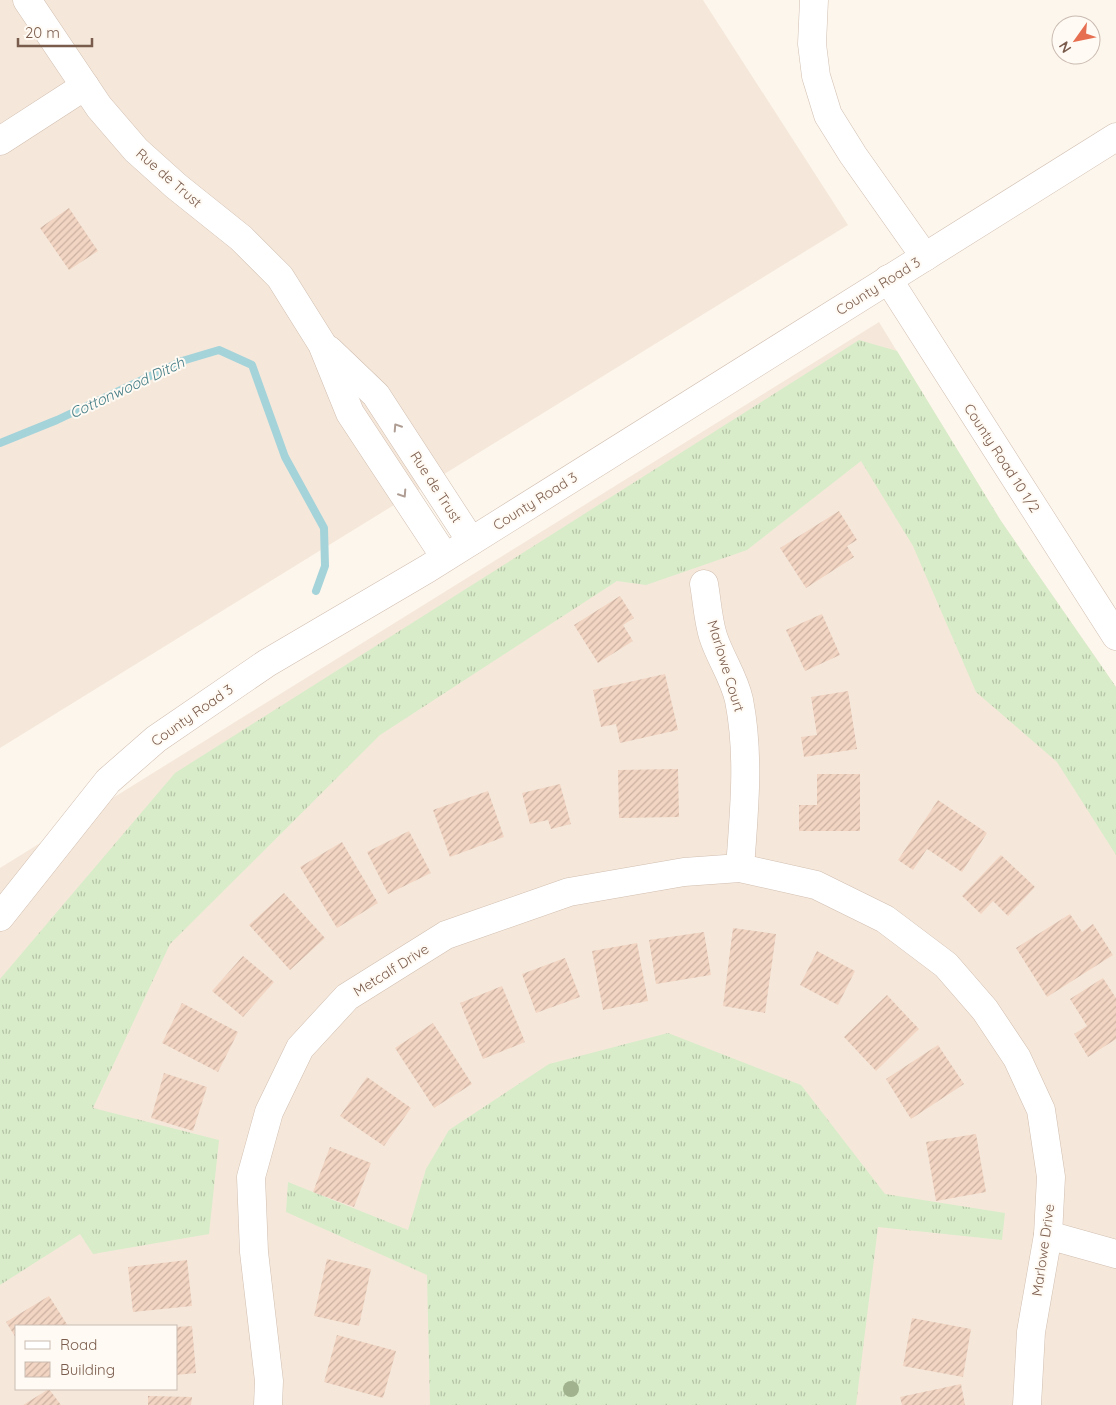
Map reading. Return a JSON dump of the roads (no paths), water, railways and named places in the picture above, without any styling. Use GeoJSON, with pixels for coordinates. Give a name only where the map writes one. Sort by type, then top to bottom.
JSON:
{"type":"FeatureCollection","features":[{"type":"Feature","properties":{"kind":"street","name":"Rue de Trust"},"geometry":{"type":"LineString","coordinates":[[27,0],[99,107],[136,150],[176,186],[241,238],[280,277],[322,344],[350,413],[445,558]]}},
{"type":"Feature","properties":{"kind":"street"},"geometry":{"type":"LineString","coordinates":[[814,0],[812,44],[816,76],[828,115],[853,155],[925,257]]}},
{"type":"Feature","properties":{"kind":"street"},"geometry":{"type":"LineString","coordinates":[[0,141],[85,86]]}},
{"type":"Feature","properties":{"kind":"street","name":"County Road 3"},"geometry":{"type":"LineString","coordinates":[[0,917],[108,781],[156,739],[267,662],[445,558],[1116,137]]}},
{"type":"Feature","properties":{"kind":"street","name":"County Road 10 1/2"},"geometry":{"type":"LineString","coordinates":[[888,280],[1116,636]]}},
{"type":"Feature","properties":{"kind":"street","name":"Rue de Trust"},"geometry":{"type":"LineString","coordinates":[[322,344],[376,395],[471,541]]}},
{"type":"Feature","properties":{"kind":"street","name":"Marlowe Court"},"geometry":{"type":"LineString","coordinates":[[704,584],[714,637],[730,672],[738,698],[744,730],[746,775],[740,868]]}},
{"type":"Feature","properties":{"kind":"street","name":"Marlowe Drive"},"geometry":{"type":"LineString","coordinates":[[740,868],[816,885],[884,919],[946,965],[985,1010],[1017,1058],[1041,1110],[1051,1177],[1048,1235],[1031,1332],[1027,1405]]}},
{"type":"Feature","properties":{"kind":"street","name":"Metcalf Drive"},"geometry":{"type":"LineString","coordinates":[[268,1405],[269,1381],[254,1252],[251,1177],[269,1112],[300,1048],[347,997],[446,935],[569,892],[684,872],[740,868]]}},
{"type":"Feature","properties":{"kind":"street"},"geometry":{"type":"LineString","coordinates":[[1048,1235],[1116,1254]]}},
{"type":"Feature","properties":{"kind":"waterway","name":"Cottonwood Ditch"},"geometry":{"type":"LineString","coordinates":[[0,443],[57,420],[182,361],[219,350],[252,365],[285,457],[324,528],[325,566],[316,591]]}}]}
